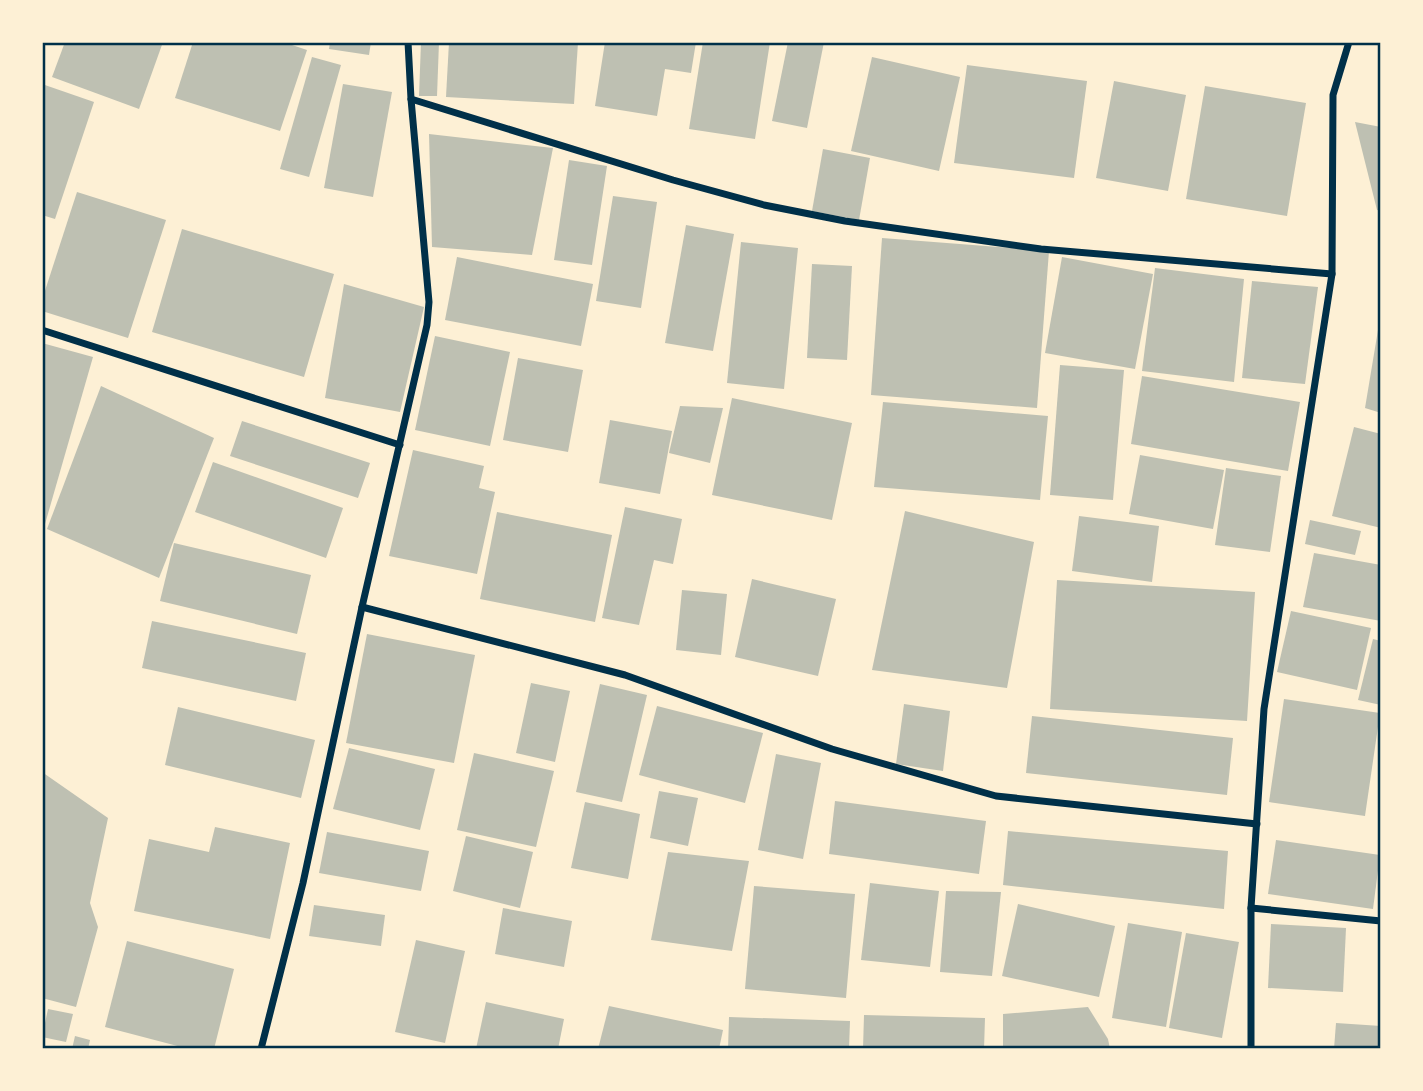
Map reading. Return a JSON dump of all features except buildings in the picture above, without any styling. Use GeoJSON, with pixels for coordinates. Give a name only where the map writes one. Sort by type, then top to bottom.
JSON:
{"type":"FeatureCollection","features":[{"type":"Feature","properties":{"kind":"street"},"geometry":{"type":"LineString","coordinates":[[261,1049],[303,883],[362,607],[427,325],[429,302],[408,42]]}},
{"type":"Feature","properties":{"kind":"street"},"geometry":{"type":"LineString","coordinates":[[1251,1049],[1251,908],[1264,709],[1332,274],[1333,95],[1349,42]]}},
{"type":"Feature","properties":{"kind":"street"},"geometry":{"type":"LineString","coordinates":[[411,99],[673,180],[764,205],[845,221],[1041,249],[1332,274]]}},
{"type":"Feature","properties":{"kind":"street"},"geometry":{"type":"LineString","coordinates":[[42,330],[400,445]]}},
{"type":"Feature","properties":{"kind":"street"},"geometry":{"type":"LineString","coordinates":[[362,607],[625,675],[832,749],[996,796],[1257,824]]}},
{"type":"Feature","properties":{"kind":"street"},"geometry":{"type":"LineString","coordinates":[[1251,908],[1381,921]]}}]}
